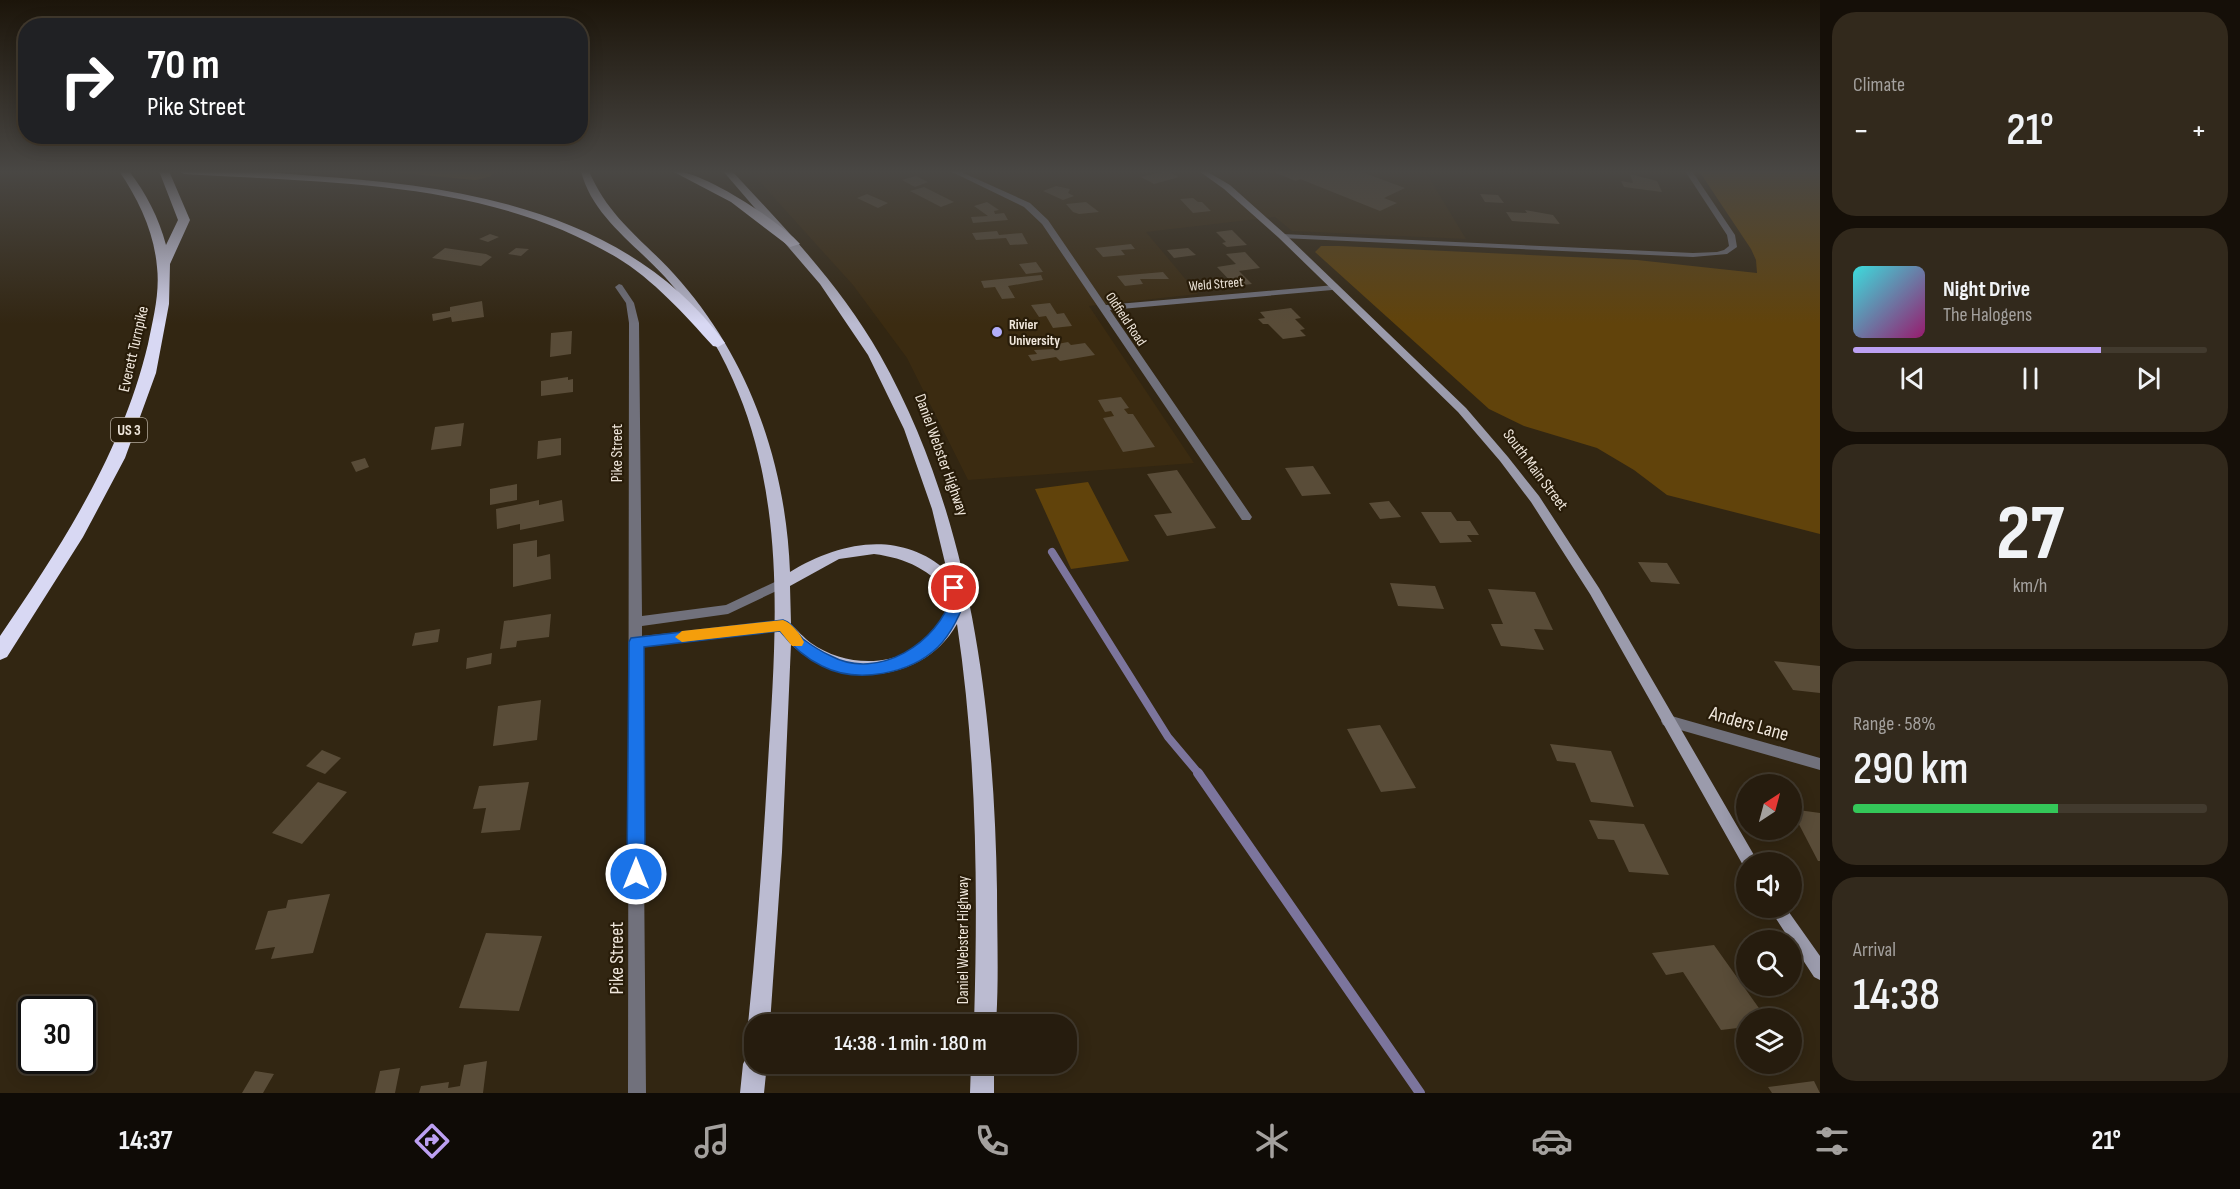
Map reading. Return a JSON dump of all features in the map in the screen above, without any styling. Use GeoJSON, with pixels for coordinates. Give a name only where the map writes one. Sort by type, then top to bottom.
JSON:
{"type":"FeatureCollection","features":[{"type":"Feature","properties":{"kind":"highway","name":"Everett Turnpike"},"geometry":{"type":"LineString","coordinates":[[0,652],[79,531],[130,430],[148,380],[163,301],[164,263],[152,222]]}},
{"type":"Feature","properties":{"kind":"highway"},"geometry":{"type":"LineString","coordinates":[[164,263],[183,222]]}},
{"type":"Feature","properties":{"kind":"highway"},"geometry":{"type":"LineString","coordinates":[[552,222],[578,232],[621,255],[667,291],[718,343]]}},
{"type":"Feature","properties":{"kind":"highway"},"geometry":{"type":"LineString","coordinates":[[765,222],[794,244]]}},
{"type":"Feature","properties":{"kind":"main road"},"geometry":{"type":"LineString","coordinates":[[616,222],[674,280],[718,343],[747,396],[768,459],[780,533],[783,626],[772,866],[760,1014]]}},
{"type":"Feature","properties":{"kind":"main road","name":"Daniel Webster Highway"},"geometry":{"type":"LineString","coordinates":[[774,222],[794,244],[846,310],[894,392],[936,499],[959,595],[977,717],[987,895],[985,1014]]}},
{"type":"Feature","properties":{"kind":"main road"},"geometry":{"type":"LineString","coordinates":[[783,583],[829,557],[854,549],[881,549],[904,553],[924,562],[943,576],[959,595],[952,616],[933,643],[909,659],[879,668],[852,668],[828,663],[799,644],[783,626]]}},
{"type":"Feature","properties":{"kind":"main road"},"geometry":{"type":"LineString","coordinates":[[752,1093],[754,1074]]}},
{"type":"Feature","properties":{"kind":"main road"},"geometry":{"type":"LineString","coordinates":[[982,1093],[983,1074]]}},
{"type":"Feature","properties":{"kind":"street","name":"Oldfield Road"},"geometry":{"type":"LineString","coordinates":[[1043,222],[1246,517]]}},
{"type":"Feature","properties":{"kind":"street","name":"South Main Street"},"geometry":{"type":"LineString","coordinates":[[1267,222],[1462,410],[1535,499],[1595,591],[1744,852]]}},
{"type":"Feature","properties":{"kind":"street"},"geometry":{"type":"LineString","coordinates":[[1282,236],[1693,255],[1727,252],[1733,247],[1731,236],[1722,222]]}},
{"type":"Feature","properties":{"kind":"street","name":"Pike Street"},"geometry":{"type":"LineString","coordinates":[[619,287],[630,303],[634,322],[637,1093]]}},
{"type":"Feature","properties":{"kind":"street","name":"Weld Street"},"geometry":{"type":"LineString","coordinates":[[1103,308],[1332,287]]}},
{"type":"Feature","properties":{"kind":"street"},"geometry":{"type":"LineString","coordinates":[[636,622],[728,609],[783,583]]}},
{"type":"Feature","properties":{"kind":"street"},"geometry":{"type":"LineString","coordinates":[[636,642],[783,626]]}},
{"type":"Feature","properties":{"kind":"street","name":"Anders Lane"},"geometry":{"type":"LineString","coordinates":[[1668,721],[1820,764]]}},
{"type":"Feature","properties":{"kind":"street"},"geometry":{"type":"LineString","coordinates":[[1784,918],[1820,971]]}},
{"type":"Feature","properties":{"kind":"shaded area","name":"Rivier University"},"geometry":{"type":"Polygon","coordinates":[[[796,222],[1232,222],[1146,232],[1198,294],[1089,306],[1194,463],[968,480],[907,358],[853,285],[796,222]]]}},
{"type":"Feature","properties":{"kind":"shaded area","name":"Rivier University"},"geometry":{"type":"Polygon","coordinates":[[[1281,222],[1456,222],[1466,239],[1292,231],[1281,222]]]}},
{"type":"Feature","properties":{"kind":"shaded area"},"geometry":{"type":"Polygon","coordinates":[[[1733,222],[1820,222],[1820,534],[1667,495],[1634,470],[1597,448],[1524,426],[1489,409],[1315,252],[1321,246],[1339,246],[1637,260],[1757,273],[1756,260],[1733,222]]]}},
{"type":"Feature","properties":{"kind":"shaded area"},"geometry":{"type":"Polygon","coordinates":[[[1088,482],[1129,561],[1071,569],[1035,489],[1088,482]]]}},
{"type":"Feature","properties":{"kind":"building"},"geometry":{"type":"Polygon","coordinates":[[[1528,222],[1558,222],[1560,224],[1528,222]]]}},
{"type":"Feature","properties":{"kind":"building"},"geometry":{"type":"Polygon","coordinates":[[[1232,230],[1247,245],[1227,247],[1222,243],[1226,242],[1216,232],[1232,230]]]}},
{"type":"Feature","properties":{"kind":"building"},"geometry":{"type":"Polygon","coordinates":[[[997,231],[999,235],[1022,233],[1028,244],[1010,245],[1006,238],[976,240],[972,233],[997,231]]]}},
{"type":"Feature","properties":{"kind":"building"},"geometry":{"type":"Polygon","coordinates":[[[490,234],[499,237],[488,242],[479,239],[490,234]]]}},
{"type":"Feature","properties":{"kind":"building"},"geometry":{"type":"Polygon","coordinates":[[[1131,244],[1135,249],[1121,250],[1125,255],[1103,257],[1095,248],[1131,244]]]}},
{"type":"Feature","properties":{"kind":"building"},"geometry":{"type":"Polygon","coordinates":[[[445,248],[486,254],[492,257],[481,266],[432,258],[445,248]]]}},
{"type":"Feature","properties":{"kind":"building"},"geometry":{"type":"Polygon","coordinates":[[[516,248],[529,249],[521,256],[508,254],[516,248]]]}},
{"type":"Feature","properties":{"kind":"building"},"geometry":{"type":"Polygon","coordinates":[[[1188,248],[1196,255],[1174,258],[1167,250],[1188,248]]]}},
{"type":"Feature","properties":{"kind":"building"},"geometry":{"type":"Polygon","coordinates":[[[1245,252],[1260,268],[1239,271],[1252,284],[1235,286],[1217,267],[1236,264],[1226,254],[1245,252]]]}},
{"type":"Feature","properties":{"kind":"building"},"geometry":{"type":"Polygon","coordinates":[[[1036,262],[1043,272],[1026,274],[1019,264],[1036,262]]]}},
{"type":"Feature","properties":{"kind":"building"},"geometry":{"type":"Polygon","coordinates":[[[1163,272],[1169,279],[1140,279],[1143,284],[1125,286],[1117,276],[1163,272]]]}},
{"type":"Feature","properties":{"kind":"building"},"geometry":{"type":"Polygon","coordinates":[[[1041,275],[1043,280],[1008,286],[1015,298],[1002,299],[995,287],[984,288],[981,281],[1041,275]]]}},
{"type":"Feature","properties":{"kind":"building"},"geometry":{"type":"Polygon","coordinates":[[[482,301],[484,317],[452,322],[451,317],[433,321],[432,314],[450,311],[450,307],[482,301]]]}},
{"type":"Feature","properties":{"kind":"building"},"geometry":{"type":"Polygon","coordinates":[[[1050,303],[1057,314],[1064,313],[1072,326],[1053,328],[1046,316],[1039,317],[1031,305],[1050,303]]]}},
{"type":"Feature","properties":{"kind":"building"},"geometry":{"type":"Polygon","coordinates":[[[1291,308],[1301,318],[1295,319],[1305,329],[1300,330],[1306,336],[1283,339],[1268,324],[1263,324],[1258,319],[1265,318],[1260,312],[1291,308]]]}},
{"type":"Feature","properties":{"kind":"building"},"geometry":{"type":"Polygon","coordinates":[[[572,331],[571,354],[550,357],[551,333],[572,331]]]}},
{"type":"Feature","properties":{"kind":"building"},"geometry":{"type":"Polygon","coordinates":[[[1068,342],[1071,345],[1085,343],[1095,355],[1060,361],[1056,357],[1032,361],[1028,355],[1037,354],[1034,350],[1055,349],[1052,345],[1068,342]]]}},
{"type":"Feature","properties":{"kind":"building"},"geometry":{"type":"Polygon","coordinates":[[[568,377],[568,380],[573,379],[573,392],[541,396],[541,381],[568,377]]]}},
{"type":"Feature","properties":{"kind":"building"},"geometry":{"type":"Polygon","coordinates":[[[1121,397],[1129,408],[1124,409],[1128,414],[1133,414],[1155,447],[1123,452],[1103,418],[1114,416],[1111,411],[1105,412],[1098,400],[1121,397]]]}},
{"type":"Feature","properties":{"kind":"building"},"geometry":{"type":"Polygon","coordinates":[[[464,423],[461,446],[431,450],[435,427],[464,423]]]}},
{"type":"Feature","properties":{"kind":"building"},"geometry":{"type":"Polygon","coordinates":[[[561,438],[561,455],[537,459],[538,441],[561,438]]]}},
{"type":"Feature","properties":{"kind":"building"},"geometry":{"type":"Polygon","coordinates":[[[365,458],[369,467],[356,472],[351,462],[365,458]]]}},
{"type":"Feature","properties":{"kind":"building"},"geometry":{"type":"Polygon","coordinates":[[[1313,466],[1331,494],[1302,496],[1285,468],[1313,466]]]}},
{"type":"Feature","properties":{"kind":"building"},"geometry":{"type":"Polygon","coordinates":[[[1177,470],[1216,528],[1167,536],[1154,515],[1172,513],[1147,474],[1177,470]]]}},
{"type":"Feature","properties":{"kind":"building"},"geometry":{"type":"Polygon","coordinates":[[[517,484],[517,500],[490,505],[490,489],[517,484]]]}},
{"type":"Feature","properties":{"kind":"building"},"geometry":{"type":"Polygon","coordinates":[[[539,500],[539,505],[562,500],[564,521],[520,530],[520,524],[497,529],[496,509],[539,500]]]}},
{"type":"Feature","properties":{"kind":"building"},"geometry":{"type":"Polygon","coordinates":[[[1389,501],[1401,517],[1380,519],[1369,503],[1389,501]]]}},
{"type":"Feature","properties":{"kind":"building"},"geometry":{"type":"Polygon","coordinates":[[[1421,512],[1451,512],[1457,521],[1470,521],[1479,535],[1467,535],[1472,542],[1440,543],[1421,512]]]}},
{"type":"Feature","properties":{"kind":"building"},"geometry":{"type":"Polygon","coordinates":[[[537,540],[537,557],[550,554],[551,579],[513,587],[513,544],[537,540]]]}},
{"type":"Feature","properties":{"kind":"building"},"geometry":{"type":"Polygon","coordinates":[[[1638,562],[1667,563],[1680,584],[1651,582],[1638,562]]]}},
{"type":"Feature","properties":{"kind":"building"},"geometry":{"type":"Polygon","coordinates":[[[1390,583],[1435,586],[1444,609],[1398,606],[1390,583]]]}},
{"type":"Feature","properties":{"kind":"building"},"geometry":{"type":"Polygon","coordinates":[[[1488,589],[1535,592],[1553,630],[1534,629],[1544,650],[1501,646],[1491,624],[1503,624],[1488,589]]]}},
{"type":"Feature","properties":{"kind":"building"},"geometry":{"type":"Polygon","coordinates":[[[551,614],[549,637],[517,641],[516,647],[500,649],[504,621],[551,614]]]}},
{"type":"Feature","properties":{"kind":"building"},"geometry":{"type":"Polygon","coordinates":[[[440,629],[438,642],[412,646],[415,633],[440,629]]]}},
{"type":"Feature","properties":{"kind":"building"},"geometry":{"type":"Polygon","coordinates":[[[492,653],[491,664],[466,669],[467,658],[492,653]]]}},
{"type":"Feature","properties":{"kind":"building"},"geometry":{"type":"Polygon","coordinates":[[[1774,661],[1820,666],[1820,693],[1793,690],[1774,661]]]}},
{"type":"Feature","properties":{"kind":"building"},"geometry":{"type":"Polygon","coordinates":[[[541,700],[537,740],[493,746],[498,706],[541,700]]]}},
{"type":"Feature","properties":{"kind":"building"},"geometry":{"type":"Polygon","coordinates":[[[1380,725],[1416,788],[1381,792],[1347,729],[1380,725]]]}},
{"type":"Feature","properties":{"kind":"building"},"geometry":{"type":"Polygon","coordinates":[[[1550,744],[1611,751],[1634,807],[1591,802],[1575,763],[1557,761],[1550,744]]]}},
{"type":"Feature","properties":{"kind":"building"},"geometry":{"type":"Polygon","coordinates":[[[322,750],[341,758],[325,774],[306,766],[322,750]]]}},
{"type":"Feature","properties":{"kind":"building"},"geometry":{"type":"Polygon","coordinates":[[[318,782],[347,792],[302,844],[272,833],[318,782]]]}},
{"type":"Feature","properties":{"kind":"building"},"geometry":{"type":"Polygon","coordinates":[[[529,782],[520,830],[481,833],[486,808],[473,809],[479,786],[529,782]]]}},
{"type":"Feature","properties":{"kind":"building"},"geometry":{"type":"Polygon","coordinates":[[[1802,811],[1820,813],[1820,861],[1802,830],[1802,811]]]}},
{"type":"Feature","properties":{"kind":"building"},"geometry":{"type":"Polygon","coordinates":[[[1589,820],[1644,824],[1669,875],[1629,872],[1614,840],[1598,839],[1589,820]]]}},
{"type":"Feature","properties":{"kind":"building"},"geometry":{"type":"Polygon","coordinates":[[[330,894],[313,953],[271,959],[275,947],[255,950],[268,911],[286,908],[288,900],[330,894]]]}},
{"type":"Feature","properties":{"kind":"building"},"geometry":{"type":"Polygon","coordinates":[[[486,933],[542,936],[519,1011],[459,1008],[486,933]]]}},
{"type":"Feature","properties":{"kind":"building"},"geometry":{"type":"Polygon","coordinates":[[[1714,945],[1736,976],[1736,996],[1750,996],[1759,1008],[1736,1008],[1736,1028],[1721,1030],[1683,972],[1666,975],[1652,953],[1714,945]]]}},
{"type":"Feature","properties":{"kind":"building"},"geometry":{"type":"Polygon","coordinates":[[[487,1061],[483,1093],[419,1093],[421,1086],[449,1082],[448,1088],[460,1086],[464,1065],[487,1061]]]}},
{"type":"Feature","properties":{"kind":"building"},"geometry":{"type":"Polygon","coordinates":[[[400,1068],[395,1093],[375,1093],[380,1071],[400,1068]]]}},
{"type":"Feature","properties":{"kind":"building"},"geometry":{"type":"Polygon","coordinates":[[[255,1071],[274,1074],[263,1093],[242,1093],[255,1071]]]}},
{"type":"Feature","properties":{"kind":"building"},"geometry":{"type":"Polygon","coordinates":[[[1814,1081],[1820,1093],[1772,1093],[1768,1087],[1814,1081]]]}},
{"type":"Feature","properties":{"kind":"waterway"},"geometry":{"type":"LineString","coordinates":[[1052,552],[1168,737],[1200,775]]}},
{"type":"Feature","properties":{"kind":"waterway"},"geometry":{"type":"LineString","coordinates":[[1198,773],[1420,1093]]}},
{"type":"Feature","properties":{"kind":"slow traffic"},"geometry":{"type":"LineString","coordinates":[[682,637],[783,626],[797,642]]}},
{"type":"Feature","properties":{"kind":"place","name":"Rivier University"},"geometry":{"type":"Point","coordinates":[997,332]}},
{"type":"Feature","properties":{"kind":"route"},"geometry":{"type":"LineString","coordinates":[[636,874],[636,642],[783,626],[799,644],[828,663],[865,669],[891,666],[915,656],[933,643],[946,626],[958,602],[959,595],[954,588]]}}]}
